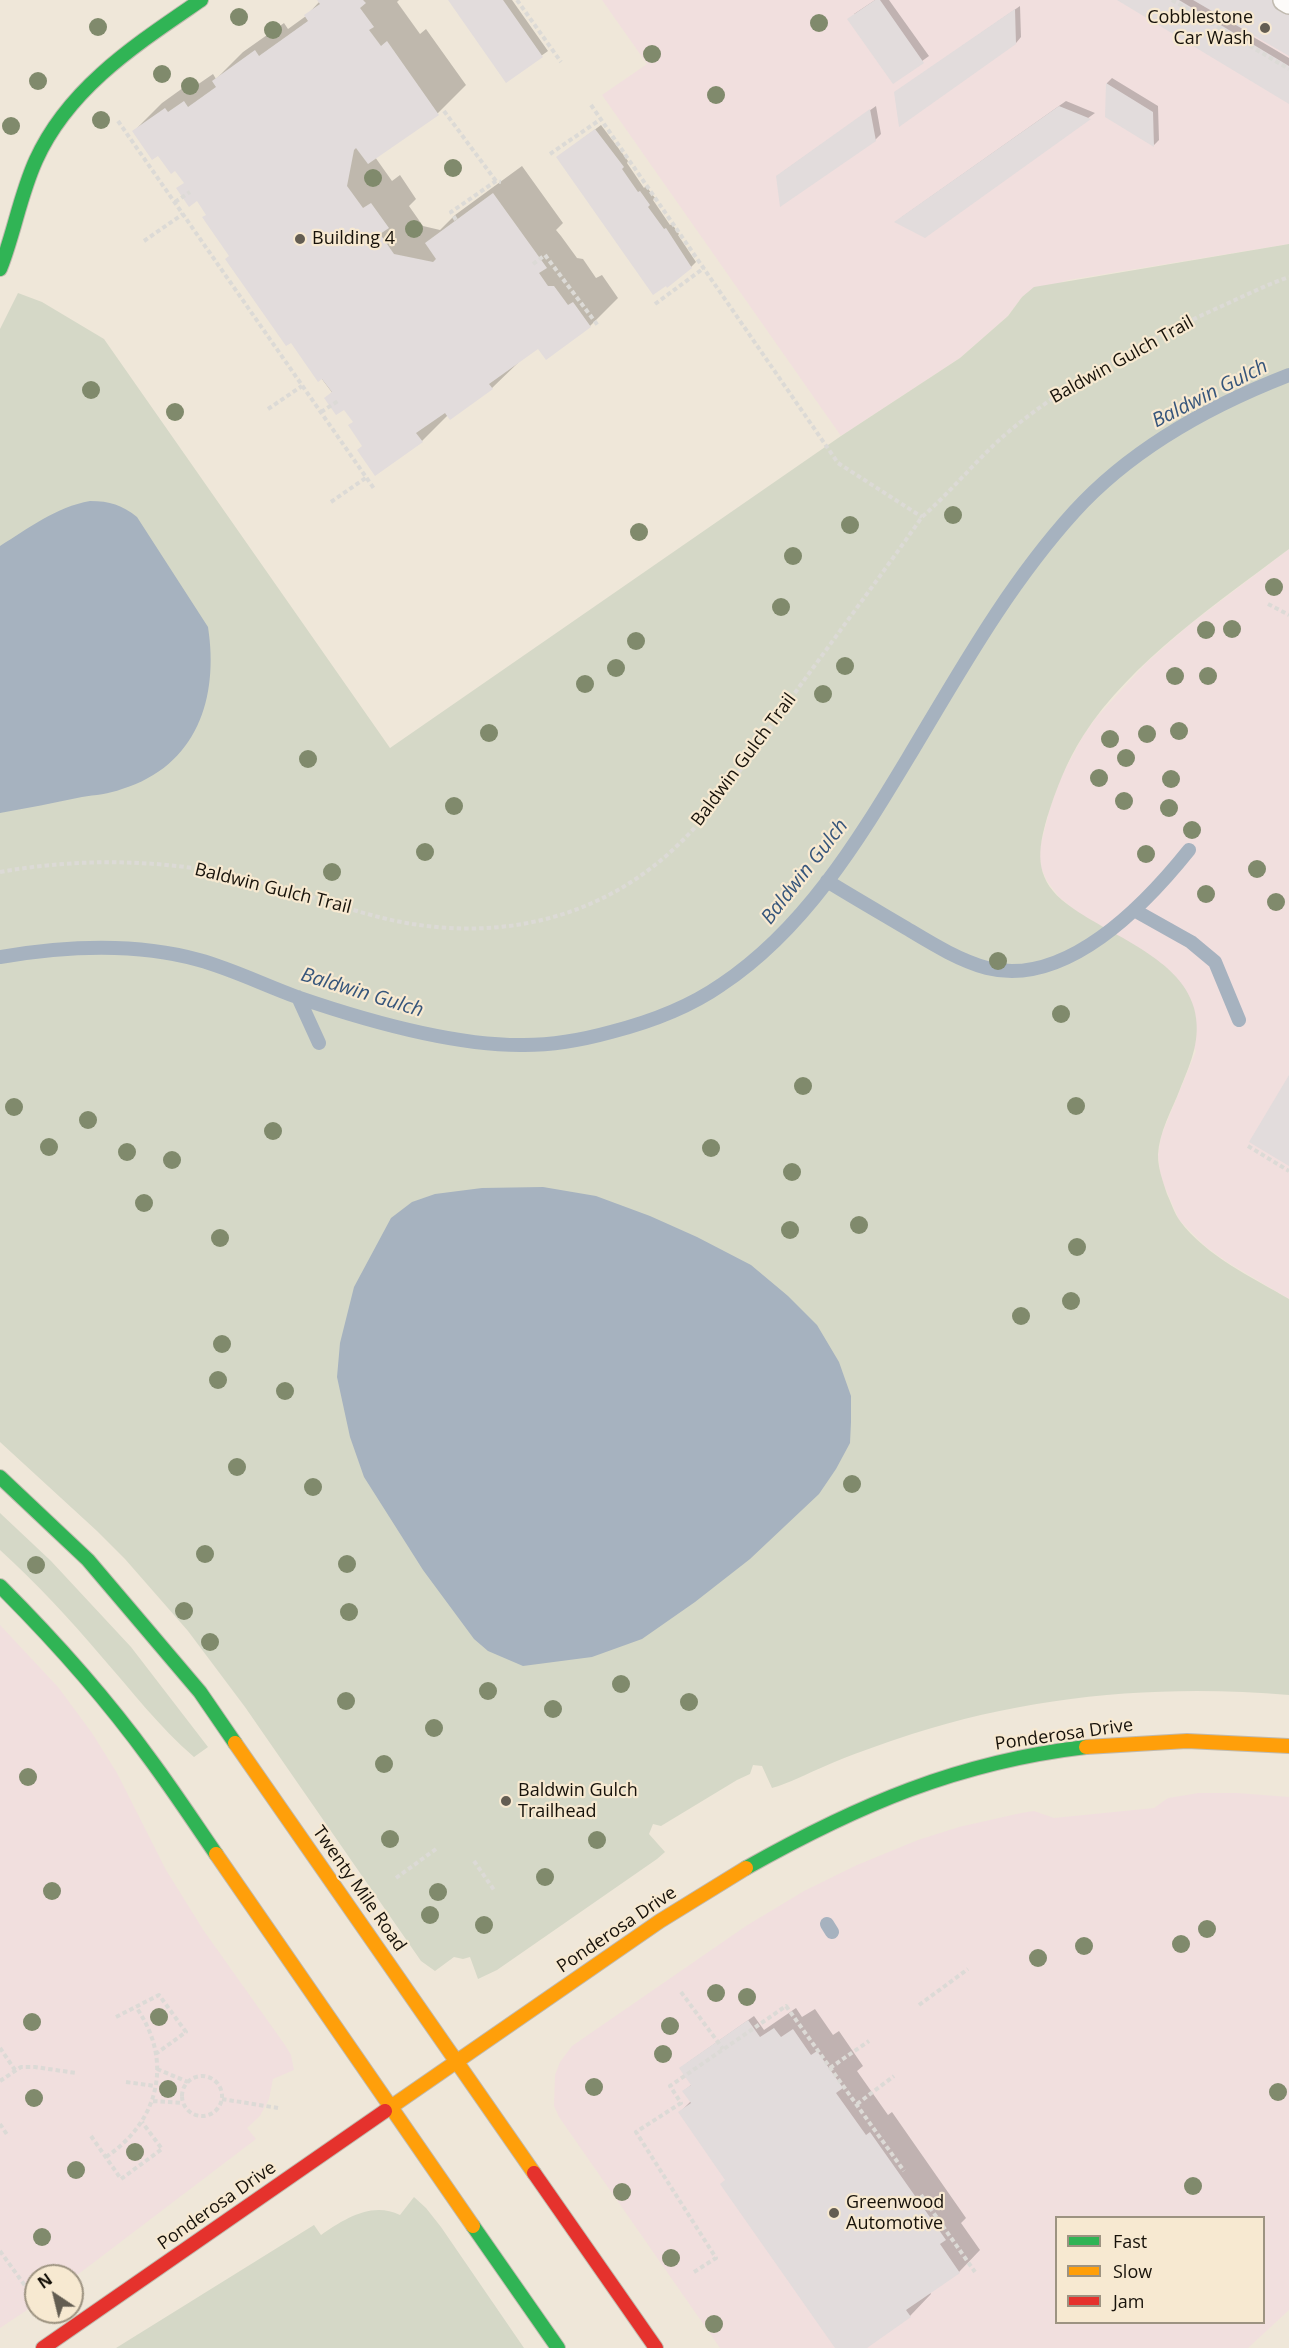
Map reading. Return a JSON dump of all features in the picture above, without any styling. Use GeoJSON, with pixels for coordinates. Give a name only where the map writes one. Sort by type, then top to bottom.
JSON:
{"type":"FeatureCollection","features":[{"type":"Feature","properties":{"kind":"main road"},"geometry":{"type":"LineString","coordinates":[[0,269],[32,170],[59,117],[98,74],[201,0]]}},
{"type":"Feature","properties":{"kind":"main road","name":"Twenty Mile Road"},"geometry":{"type":"LineString","coordinates":[[0,1477],[88,1560],[200,1692],[656,2348]]}},
{"type":"Feature","properties":{"kind":"main road"},"geometry":{"type":"LineString","coordinates":[[0,1586],[59,1646],[125,1724],[558,2348]]}},
{"type":"Feature","properties":{"kind":"main road","name":"Ponderosa Drive"},"geometry":{"type":"LineString","coordinates":[[43,2348],[660,1921],[729,1877],[820,1827],[897,1793],[997,1762],[1099,1746],[1162,1741],[1238,1742],[1289,1746]]}},
{"type":"Feature","properties":{"kind":"lane"},"geometry":{"type":"LineString","coordinates":[[1284,0],[1289,3]]}},
{"type":"Feature","properties":{"kind":"path"},"geometry":{"type":"LineString","coordinates":[[517,0],[561,62]]}},
{"type":"Feature","properties":{"kind":"path"},"geometry":{"type":"LineString","coordinates":[[1172,0],[1289,69]]}},
{"type":"Feature","properties":{"kind":"path"},"geometry":{"type":"LineString","coordinates":[[591,105],[838,463],[922,517]]}},
{"type":"Feature","properties":{"kind":"path"},"geometry":{"type":"LineString","coordinates":[[444,111],[499,182],[451,212],[456,220]]}},
{"type":"Feature","properties":{"kind":"path"},"geometry":{"type":"LineString","coordinates":[[550,154],[601,119]]}},
{"type":"Feature","properties":{"kind":"path"},"geometry":{"type":"LineString","coordinates":[[118,121],[375,490]]}},
{"type":"Feature","properties":{"kind":"path"},"geometry":{"type":"LineString","coordinates":[[175,202],[190,192]]}},
{"type":"Feature","properties":{"kind":"path"},"geometry":{"type":"LineString","coordinates":[[144,241],[183,214]]}},
{"type":"Feature","properties":{"kind":"path"},"geometry":{"type":"LineString","coordinates":[[533,264],[546,255],[599,327]]}},
{"type":"Feature","properties":{"kind":"path"},"geometry":{"type":"LineString","coordinates":[[655,304],[704,268]]}},
{"type":"Feature","properties":{"kind":"path","name":"Baldwin Gulch Trail"},"geometry":{"type":"LineString","coordinates":[[0,872],[77,863],[139,863],[188,867],[251,880],[395,921],[439,928],[482,929],[515,926],[569,912],[610,894],[639,878],[672,851],[697,825],[742,767],[922,517],[940,501],[982,455],[1056,396],[1110,363],[1163,335],[1289,277]]}},
{"type":"Feature","properties":{"kind":"path"},"geometry":{"type":"LineString","coordinates":[[268,410],[302,386]]}},
{"type":"Feature","properties":{"kind":"path"},"geometry":{"type":"LineString","coordinates":[[321,412],[338,401]]}},
{"type":"Feature","properties":{"kind":"path"},"geometry":{"type":"LineString","coordinates":[[331,501],[366,477]]}},
{"type":"Feature","properties":{"kind":"path"},"geometry":{"type":"LineString","coordinates":[[1268,603],[1289,615]]}},
{"type":"Feature","properties":{"kind":"path"},"geometry":{"type":"LineString","coordinates":[[1248,1146],[1289,1171]]}},
{"type":"Feature","properties":{"kind":"path"},"geometry":{"type":"LineString","coordinates":[[396,1878],[436,1850]]}},
{"type":"Feature","properties":{"kind":"path"},"geometry":{"type":"LineString","coordinates":[[474,1861],[494,1890]]}},
{"type":"Feature","properties":{"kind":"path"},"geometry":{"type":"LineString","coordinates":[[919,2005],[968,1969]]}},
{"type":"Feature","properties":{"kind":"path"},"geometry":{"type":"LineString","coordinates":[[681,1992],[723,2049]]}},
{"type":"Feature","properties":{"kind":"path"},"geometry":{"type":"LineString","coordinates":[[116,2018],[159,1995],[186,2032],[157,2053]]}},
{"type":"Feature","properties":{"kind":"path"},"geometry":{"type":"LineString","coordinates":[[694,2272],[716,2258],[636,2132],[681,2103],[670,2086],[786,2006],[904,2171]]}},
{"type":"Feature","properties":{"kind":"path"},"geometry":{"type":"LineString","coordinates":[[106,2157],[126,2143],[142,2122],[153,2101],[157,2053],[149,2028],[136,2007]]}},
{"type":"Feature","properties":{"kind":"path"},"geometry":{"type":"LineString","coordinates":[[830,2068],[868,2041]]}},
{"type":"Feature","properties":{"kind":"path"},"geometry":{"type":"LineString","coordinates":[[0,2048],[15,2070]]}},
{"type":"Feature","properties":{"kind":"path"},"geometry":{"type":"LineString","coordinates":[[0,2081],[21,2067],[76,2073]]}},
{"type":"Feature","properties":{"kind":"path"},"geometry":{"type":"LineString","coordinates":[[157,2069],[188,2082]]}},
{"type":"Feature","properties":{"kind":"path"},"geometry":{"type":"LineString","coordinates":[[857,2104],[894,2076]]}},
{"type":"Feature","properties":{"kind":"path"},"geometry":{"type":"LineString","coordinates":[[197,2077],[210,2078],[219,2086],[222,2099],[216,2111],[204,2116],[191,2113],[183,2103],[183,2090],[188,2082],[197,2077]]}},
{"type":"Feature","properties":{"kind":"path"},"geometry":{"type":"LineString","coordinates":[[126,2082],[155,2086]]}},
{"type":"Feature","properties":{"kind":"path"},"geometry":{"type":"LineString","coordinates":[[222,2099],[278,2108]]}},
{"type":"Feature","properties":{"kind":"path"},"geometry":{"type":"LineString","coordinates":[[153,2101],[183,2103]]}},
{"type":"Feature","properties":{"kind":"path"},"geometry":{"type":"LineString","coordinates":[[91,2136],[121,2179],[162,2149],[142,2122]]}},
{"type":"Feature","properties":{"kind":"path"},"geometry":{"type":"LineString","coordinates":[[0,2124],[8,2136]]}},
{"type":"Feature","properties":{"kind":"path"},"geometry":{"type":"LineString","coordinates":[[921,2195],[975,2272]]}},
{"type":"Feature","properties":{"kind":"path"},"geometry":{"type":"LineString","coordinates":[[0,2251],[24,2285]]}},
{"type":"Feature","properties":{"kind":"shaded area"},"geometry":{"type":"Polygon","coordinates":[[[602,0],[1289,0],[1289,244],[1068,280],[1022,297],[1008,316],[960,358],[841,436],[602,95],[647,64],[602,0]]]}},
{"type":"Feature","properties":{"kind":"shaded area"},"geometry":{"type":"Polygon","coordinates":[[[1289,549],[1289,1299],[1227,1262],[1205,1246],[1179,1220],[1161,1178],[1158,1156],[1161,1136],[1196,1051],[1076,911],[1059,897],[1041,868],[1039,851],[1061,777],[1095,719],[1146,663],[1189,625],[1289,549]]]}},
{"type":"Feature","properties":{"kind":"shaded area"},"geometry":{"type":"Polygon","coordinates":[[[0,1625],[58,1687],[92,1733],[117,1773],[166,1870],[204,1931],[285,2045],[291,2055],[294,2070],[273,2079],[269,2099],[260,2116],[247,2128],[256,2139],[84,2270],[84,2264],[24,2264],[24,2312],[0,2328],[0,1625]]]}},
{"type":"Feature","properties":{"kind":"shaded area"},"geometry":{"type":"Polygon","coordinates":[[[1199,1793],[1289,1797],[1289,2310],[1248,2348],[720,2348],[559,2117],[554,2106],[555,2075],[560,2062],[572,2046],[746,1926],[804,1891],[857,1865],[918,1840],[959,1827],[1034,1811],[1054,1818],[1154,1808],[1168,1798],[1199,1793]]]}},
{"type":"Feature","properties":{"kind":"green space"},"geometry":{"type":"Polygon","coordinates":[[[1289,244],[1289,549],[1178,634],[1125,683],[1103,709],[1083,736],[1062,776],[1047,818],[1040,851],[1043,872],[1047,881],[1062,900],[1156,959],[1173,973],[1186,989],[1194,1008],[1197,1030],[1191,1059],[1166,1121],[1159,1146],[1159,1165],[1167,1194],[1180,1221],[1203,1245],[1230,1265],[1289,1299],[1289,1695],[1194,1691],[1146,1692],[1051,1702],[1005,1710],[901,1738],[772,1788],[762,1766],[753,1765],[750,1774],[661,1826],[653,1824],[649,1834],[665,1852],[497,1970],[478,1979],[470,1957],[463,1959],[454,1957],[435,1971],[421,1961],[245,1707],[188,1631],[125,1559],[0,1442],[0,329],[18,293],[42,302],[104,339],[390,748],[841,436],[960,358],[1008,316],[1022,297],[1034,287],[1289,244]]]}},
{"type":"Feature","properties":{"kind":"green space"},"geometry":{"type":"Polygon","coordinates":[[[0,1513],[51,1561],[131,1647],[208,1747],[194,1757],[181,1745],[65,1615],[0,1550],[0,1513]]]}},
{"type":"Feature","properties":{"kind":"green space"},"geometry":{"type":"Polygon","coordinates":[[[414,2197],[441,2227],[524,2348],[116,2348],[314,2225],[321,2235],[349,2218],[369,2211],[390,2211],[400,2215],[414,2197]]]}},
{"type":"Feature","properties":{"kind":"water"},"geometry":{"type":"Polygon","coordinates":[[[90,501],[115,504],[137,517],[208,627],[211,653],[210,679],[205,703],[197,726],[185,746],[169,764],[148,778],[112,792],[0,813],[0,546],[54,513],[90,501]]]}},
{"type":"Feature","properties":{"kind":"water"},"geometry":{"type":"Polygon","coordinates":[[[543,1187],[596,1196],[650,1216],[751,1265],[788,1296],[817,1325],[839,1362],[851,1396],[851,1422],[850,1443],[819,1494],[750,1559],[695,1602],[642,1639],[592,1657],[523,1666],[488,1651],[474,1639],[423,1570],[364,1477],[350,1437],[337,1377],[340,1343],[354,1287],[391,1218],[412,1202],[435,1194],[482,1188],[543,1187]]]}},
{"type":"Feature","properties":{"kind":"building","name":"Building 4"},"geometry":{"type":"Polygon","coordinates":[[[317,0],[363,0],[366,3],[360,8],[374,27],[369,30],[381,46],[387,41],[439,115],[368,164],[356,148],[354,150],[347,186],[363,208],[371,203],[389,228],[380,234],[394,254],[433,262],[436,259],[425,243],[493,193],[547,268],[539,273],[548,286],[554,286],[568,305],[573,302],[591,327],[546,360],[538,349],[489,384],[493,389],[450,420],[445,413],[416,433],[423,442],[375,476],[357,450],[362,446],[348,425],[353,422],[344,410],[336,415],[324,398],[332,392],[322,379],[318,382],[291,343],[286,346],[225,259],[229,256],[202,217],[206,215],[197,201],[189,207],[176,188],[184,183],[175,171],[171,174],[158,156],[152,160],[132,131],[165,108],[168,112],[184,101],[188,107],[216,87],[212,81],[255,50],[259,56],[308,21],[304,15],[320,4],[317,0]]]}},
{"type":"Feature","properties":{"kind":"building"},"geometry":{"type":"Polygon","coordinates":[[[448,0],[503,0],[543,57],[506,83],[448,0]]]}},
{"type":"Feature","properties":{"kind":"building"},"geometry":{"type":"Polygon","coordinates":[[[875,0],[880,0],[924,63],[893,84],[847,19],[875,0]]]}},
{"type":"Feature","properties":{"kind":"building"},"geometry":{"type":"Polygon","coordinates":[[[1117,0],[1179,0],[1289,66],[1289,104],[1117,0]]]}},
{"type":"Feature","properties":{"kind":"building","name":"Cobblestone Car Wash"},"geometry":{"type":"Polygon","coordinates":[[[1193,0],[1289,0],[1289,56],[1193,0]]]}},
{"type":"Feature","properties":{"kind":"building"},"geometry":{"type":"Polygon","coordinates":[[[1015,9],[1016,44],[899,127],[894,92],[1015,9]]]}},
{"type":"Feature","properties":{"kind":"building"},"geometry":{"type":"Polygon","coordinates":[[[1106,83],[1153,112],[1154,147],[1105,117],[1106,83]]]}},
{"type":"Feature","properties":{"kind":"building"},"geometry":{"type":"Polygon","coordinates":[[[1059,106],[1091,119],[925,238],[894,222],[1059,106]]]}},
{"type":"Feature","properties":{"kind":"building"},"geometry":{"type":"Polygon","coordinates":[[[870,109],[876,141],[780,207],[776,176],[870,109]]]}},
{"type":"Feature","properties":{"kind":"building"},"geometry":{"type":"Polygon","coordinates":[[[595,129],[624,167],[622,169],[650,205],[648,207],[664,229],[666,228],[692,268],[667,288],[666,286],[653,295],[556,157],[595,129]]]}},
{"type":"Feature","properties":{"kind":"building"},"geometry":{"type":"Polygon","coordinates":[[[1289,1075],[1289,1166],[1249,1142],[1289,1075]]]}},
{"type":"Feature","properties":{"kind":"building","name":"Greenwood Automotive"},"geometry":{"type":"Polygon","coordinates":[[[748,2020],[760,2037],[774,2028],[781,2037],[793,2029],[811,2055],[817,2051],[843,2088],[836,2093],[866,2135],[870,2132],[946,2240],[940,2244],[960,2273],[906,2310],[911,2317],[867,2348],[835,2348],[720,2184],[725,2180],[678,2112],[691,2103],[682,2091],[691,2085],[679,2068],[748,2020]]]}},
{"type":"Feature","properties":{"kind":"waterway","name":"Baldwin Gulch"},"geometry":{"type":"LineString","coordinates":[[0,957],[75,948],[125,948],[175,954],[236,972],[297,997],[380,1023],[439,1036],[497,1044],[535,1045],[579,1040],[640,1024],[682,1007],[721,985],[751,963],[778,938],[827,882],[869,821],[1005,600],[1074,512],[1121,468],[1173,431],[1230,400],[1289,375]]}},
{"type":"Feature","properties":{"kind":"waterway"},"geometry":{"type":"LineString","coordinates":[[827,881],[955,956],[987,968],[1017,971],[1046,966],[1074,954],[1101,937],[1127,917],[1189,850]]}},
{"type":"Feature","properties":{"kind":"waterway"},"geometry":{"type":"LineString","coordinates":[[1134,910],[1191,942],[1215,962],[1239,1020]]}},
{"type":"Feature","properties":{"kind":"waterway"},"geometry":{"type":"LineString","coordinates":[[298,997],[319,1043]]}},
{"type":"Feature","properties":{"kind":"waterway"},"geometry":{"type":"LineString","coordinates":[[827,1924],[832,1932]]}},
{"type":"Feature","properties":{"kind":"traffic: fast"},"geometry":{"type":"LineString","coordinates":[[0,269],[36,160],[50,134],[67,110],[107,69],[153,33],[201,0]]}},
{"type":"Feature","properties":{"kind":"traffic: fast"},"geometry":{"type":"LineString","coordinates":[[0,1477],[88,1560],[200,1692],[235,1743]]}},
{"type":"Feature","properties":{"kind":"traffic: fast"},"geometry":{"type":"LineString","coordinates":[[0,1586],[40,1627],[115,1713],[159,1771],[216,1854]]}},
{"type":"Feature","properties":{"kind":"traffic: fast"},"geometry":{"type":"LineString","coordinates":[[746,1868],[828,1825],[910,1789],[995,1763],[1086,1747]]}},
{"type":"Feature","properties":{"kind":"traffic: fast"},"geometry":{"type":"LineString","coordinates":[[473,2226],[558,2348]]}},
{"type":"Feature","properties":{"kind":"traffic: slow"},"geometry":{"type":"LineString","coordinates":[[1086,1747],[1187,1741],[1289,1746]]}},
{"type":"Feature","properties":{"kind":"traffic: slow"},"geometry":{"type":"LineString","coordinates":[[235,1743],[534,2173]]}},
{"type":"Feature","properties":{"kind":"traffic: slow"},"geometry":{"type":"LineString","coordinates":[[216,1854],[473,2226]]}},
{"type":"Feature","properties":{"kind":"traffic: slow"},"geometry":{"type":"LineString","coordinates":[[385,2111],[660,1921],[746,1868]]}},
{"type":"Feature","properties":{"kind":"traffic: jam"},"geometry":{"type":"LineString","coordinates":[[43,2348],[385,2111]]}},
{"type":"Feature","properties":{"kind":"traffic: jam"},"geometry":{"type":"LineString","coordinates":[[534,2173],[656,2348]]}},
{"type":"Feature","properties":{"kind":"place","name":"Cobblestone Car Wash"},"geometry":{"type":"Point","coordinates":[1265,28]}},
{"type":"Feature","properties":{"kind":"place","name":"Building 4"},"geometry":{"type":"Point","coordinates":[300,239]}},
{"type":"Feature","properties":{"kind":"place","name":"Baldwin Gulch Trailhead"},"geometry":{"type":"Point","coordinates":[506,1801]}},
{"type":"Feature","properties":{"kind":"place","name":"Greenwood Automotive"},"geometry":{"type":"Point","coordinates":[834,2213]}}]}
